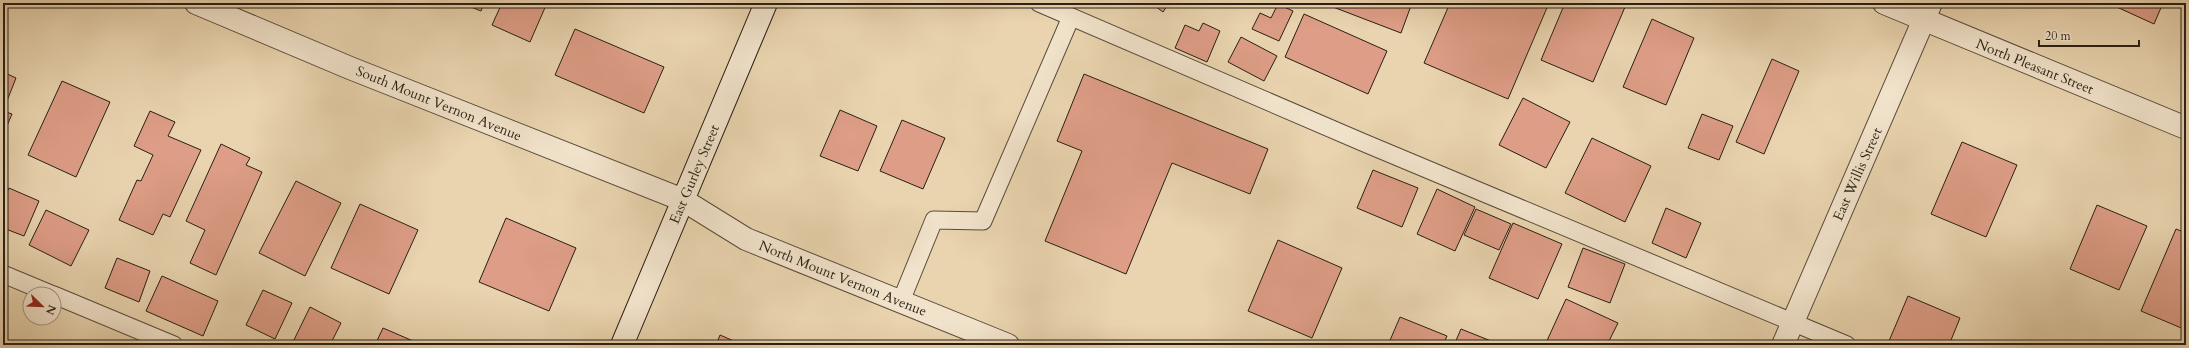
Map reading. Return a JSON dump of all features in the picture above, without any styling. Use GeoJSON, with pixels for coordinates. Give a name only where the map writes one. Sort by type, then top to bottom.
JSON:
{"type":"FeatureCollection","features":[{"type":"Feature","properties":{"kind":"street","name":"South Mount Vernon Avenue"},"geometry":{"type":"LineString","coordinates":[[196,3],[350,68],[682,200]]}},
{"type":"Feature","properties":{"kind":"street","name":"East Gurley Street"},"geometry":{"type":"LineString","coordinates":[[622,345],[766,3]]}},
{"type":"Feature","properties":{"kind":"street","name":"North Pleasant Street"},"geometry":{"type":"LineString","coordinates":[[1884,3],[1928,11],[2186,128]]}},
{"type":"Feature","properties":{"kind":"street","name":"East Willis Street"},"geometry":{"type":"LineString","coordinates":[[1783,345],[1928,11]]}},
{"type":"Feature","properties":{"kind":"street","name":"North Mount Vernon Avenue"},"geometry":{"type":"LineString","coordinates":[[682,200],[746,239],[1008,345]]}},
{"type":"Feature","properties":{"kind":"lane"},"geometry":{"type":"LineString","coordinates":[[1039,3],[1362,142],[1847,345]]}},
{"type":"Feature","properties":{"kind":"lane"},"geometry":{"type":"LineString","coordinates":[[901,301],[934,220],[984,221],[1071,17]]}},
{"type":"Feature","properties":{"kind":"lane"},"geometry":{"type":"LineString","coordinates":[[3,274],[32,286]]}},
{"type":"Feature","properties":{"kind":"lane"},"geometry":{"type":"LineString","coordinates":[[62,299],[174,345]]}},
{"type":"Feature","properties":{"kind":"building"},"geometry":{"type":"Polygon","coordinates":[[[461,3],[484,3],[481,11],[461,3]]]}},
{"type":"Feature","properties":{"kind":"building"},"geometry":{"type":"Polygon","coordinates":[[[502,3],[547,3],[530,42],[492,25],[502,3]]]}},
{"type":"Feature","properties":{"kind":"building"},"geometry":{"type":"Polygon","coordinates":[[[1151,3],[1169,3],[1163,12],[1151,3]]]}},
{"type":"Feature","properties":{"kind":"building"},"geometry":{"type":"Polygon","coordinates":[[[1335,3],[1412,3],[1401,33],[1333,7],[1335,3]]]}},
{"type":"Feature","properties":{"kind":"building"},"geometry":{"type":"Polygon","coordinates":[[[1450,3],[1549,3],[1508,99],[1424,63],[1450,3]]]}},
{"type":"Feature","properties":{"kind":"building"},"geometry":{"type":"Polygon","coordinates":[[[1565,3],[1616,3],[1625,7],[1593,82],[1541,60],[1565,3]]]}},
{"type":"Feature","properties":{"kind":"building"},"geometry":{"type":"Polygon","coordinates":[[[2108,3],[2163,3],[2154,24],[2108,3]]]}},
{"type":"Feature","properties":{"kind":"building"},"geometry":{"type":"Polygon","coordinates":[[[1278,4],[1293,11],[1279,41],[1252,29],[1260,13],[1271,18],[1278,4]]]}},
{"type":"Feature","properties":{"kind":"building"},"geometry":{"type":"Polygon","coordinates":[[[1304,14],[1387,51],[1368,94],[1285,57],[1304,14]]]}},
{"type":"Feature","properties":{"kind":"building"},"geometry":{"type":"Polygon","coordinates":[[[1652,19],[1694,38],[1666,105],[1623,87],[1652,19]]]}},
{"type":"Feature","properties":{"kind":"building"},"geometry":{"type":"Polygon","coordinates":[[[1203,23],[1220,31],[1207,62],[1175,48],[1185,25],[1199,31],[1203,23]]]}},
{"type":"Feature","properties":{"kind":"building"},"geometry":{"type":"Polygon","coordinates":[[[575,29],[664,67],[644,113],[555,75],[575,29]]]}},
{"type":"Feature","properties":{"kind":"building"},"geometry":{"type":"Polygon","coordinates":[[[1241,37],[1277,56],[1264,81],[1228,62],[1241,37]]]}},
{"type":"Feature","properties":{"kind":"building"},"geometry":{"type":"Polygon","coordinates":[[[1772,59],[1799,71],[1764,154],[1736,142],[1772,59]]]}},
{"type":"Feature","properties":{"kind":"building"},"geometry":{"type":"Polygon","coordinates":[[[3,72],[16,78],[3,111],[3,72]]]}},
{"type":"Feature","properties":{"kind":"building"},"geometry":{"type":"Polygon","coordinates":[[[1084,74],[1268,149],[1250,194],[1172,163],[1126,274],[1045,241],[1082,151],[1057,141],[1084,74]]]}},
{"type":"Feature","properties":{"kind":"building"},"geometry":{"type":"Polygon","coordinates":[[[62,81],[110,102],[76,177],[28,155],[62,81]]]}},
{"type":"Feature","properties":{"kind":"building"},"geometry":{"type":"Polygon","coordinates":[[[1523,98],[1570,122],[1546,168],[1499,145],[1523,98]]]}},
{"type":"Feature","properties":{"kind":"building"},"geometry":{"type":"Polygon","coordinates":[[[840,110],[877,126],[858,171],[820,156],[840,110]]]}},
{"type":"Feature","properties":{"kind":"building"},"geometry":{"type":"Polygon","coordinates":[[[3,111],[12,114],[3,135],[3,111]]]}},
{"type":"Feature","properties":{"kind":"building"},"geometry":{"type":"Polygon","coordinates":[[[150,111],[175,122],[168,136],[201,150],[170,217],[163,214],[153,235],[119,220],[137,180],[141,181],[153,155],[134,146],[150,111]]]}},
{"type":"Feature","properties":{"kind":"building"},"geometry":{"type":"Polygon","coordinates":[[[1702,114],[1733,126],[1719,160],[1688,148],[1702,114]]]}},
{"type":"Feature","properties":{"kind":"building"},"geometry":{"type":"Polygon","coordinates":[[[902,120],[945,138],[923,189],[880,171],[902,120]]]}},
{"type":"Feature","properties":{"kind":"building"},"geometry":{"type":"Polygon","coordinates":[[[1592,138],[1651,166],[1625,222],[1565,193],[1592,138]]]}},
{"type":"Feature","properties":{"kind":"building"},"geometry":{"type":"Polygon","coordinates":[[[1962,142],[2017,165],[1986,237],[1931,214],[1962,142]]]}},
{"type":"Feature","properties":{"kind":"building"},"geometry":{"type":"Polygon","coordinates":[[[221,144],[250,158],[246,165],[262,172],[216,275],[190,263],[205,230],[186,221],[221,144]]]}},
{"type":"Feature","properties":{"kind":"building"},"geometry":{"type":"Polygon","coordinates":[[[1373,170],[1418,188],[1402,227],[1357,208],[1373,170]]]}},
{"type":"Feature","properties":{"kind":"building"},"geometry":{"type":"Polygon","coordinates":[[[296,181],[341,203],[305,276],[259,253],[296,181]]]}},
{"type":"Feature","properties":{"kind":"building"},"geometry":{"type":"Polygon","coordinates":[[[9,188],[39,201],[24,236],[3,228],[3,201],[9,188]]]}},
{"type":"Feature","properties":{"kind":"building"},"geometry":{"type":"Polygon","coordinates":[[[1437,189],[1475,207],[1455,251],[1417,234],[1437,189]]]}},
{"type":"Feature","properties":{"kind":"building"},"geometry":{"type":"Polygon","coordinates":[[[360,204],[418,230],[389,294],[331,268],[360,204]]]}},
{"type":"Feature","properties":{"kind":"building"},"geometry":{"type":"Polygon","coordinates":[[[2097,205],[2147,226],[2119,290],[2070,269],[2097,205]]]}},
{"type":"Feature","properties":{"kind":"building"},"geometry":{"type":"Polygon","coordinates":[[[1666,208],[1701,223],[1686,258],[1652,243],[1666,208]]]}},
{"type":"Feature","properties":{"kind":"building"},"geometry":{"type":"Polygon","coordinates":[[[1476,209],[1511,224],[1499,250],[1464,235],[1476,209]]]}},
{"type":"Feature","properties":{"kind":"building"},"geometry":{"type":"Polygon","coordinates":[[[46,210],[89,230],[71,266],[29,245],[46,210]]]}},
{"type":"Feature","properties":{"kind":"building"},"geometry":{"type":"Polygon","coordinates":[[[506,218],[576,248],[549,311],[479,282],[506,218]]]}},
{"type":"Feature","properties":{"kind":"building"},"geometry":{"type":"Polygon","coordinates":[[[1513,223],[1562,244],[1538,299],[1489,278],[1513,223]]]}},
{"type":"Feature","properties":{"kind":"building"},"geometry":{"type":"Polygon","coordinates":[[[2176,229],[2186,233],[2186,330],[2141,311],[2176,229]]]}},
{"type":"Feature","properties":{"kind":"building"},"geometry":{"type":"Polygon","coordinates":[[[1278,240],[1342,268],[1312,338],[1248,311],[1278,240]]]}},
{"type":"Feature","properties":{"kind":"building"},"geometry":{"type":"Polygon","coordinates":[[[1583,248],[1625,264],[1610,303],[1568,287],[1583,248]]]}},
{"type":"Feature","properties":{"kind":"building"},"geometry":{"type":"Polygon","coordinates":[[[117,258],[150,271],[139,302],[105,288],[117,258]]]}},
{"type":"Feature","properties":{"kind":"building"},"geometry":{"type":"Polygon","coordinates":[[[162,276],[218,301],[203,336],[146,311],[162,276]]]}},
{"type":"Feature","properties":{"kind":"building"},"geometry":{"type":"Polygon","coordinates":[[[263,290],[292,303],[275,339],[246,325],[263,290]]]}},
{"type":"Feature","properties":{"kind":"building"},"geometry":{"type":"Polygon","coordinates":[[[1908,296],[1960,318],[1949,345],[1898,345],[1889,341],[1908,296]]]}},
{"type":"Feature","properties":{"kind":"building"},"geometry":{"type":"Polygon","coordinates":[[[1566,299],[1618,323],[1607,345],[1545,345],[1566,299]]]}},
{"type":"Feature","properties":{"kind":"building"},"geometry":{"type":"Polygon","coordinates":[[[310,307],[341,323],[330,345],[292,344],[310,307]]]}},
{"type":"Feature","properties":{"kind":"building"},"geometry":{"type":"Polygon","coordinates":[[[1400,317],[1447,336],[1443,345],[1388,345],[1400,317]]]}},
{"type":"Feature","properties":{"kind":"building"},"geometry":{"type":"Polygon","coordinates":[[[383,328],[420,344],[421,345],[375,345],[383,328]]]}},
{"type":"Feature","properties":{"kind":"building"},"geometry":{"type":"Polygon","coordinates":[[[1461,329],[1501,345],[1454,345],[1461,329]]]}},
{"type":"Feature","properties":{"kind":"building"},"geometry":{"type":"Polygon","coordinates":[[[720,335],[743,345],[716,345],[720,335]]]}}]}
